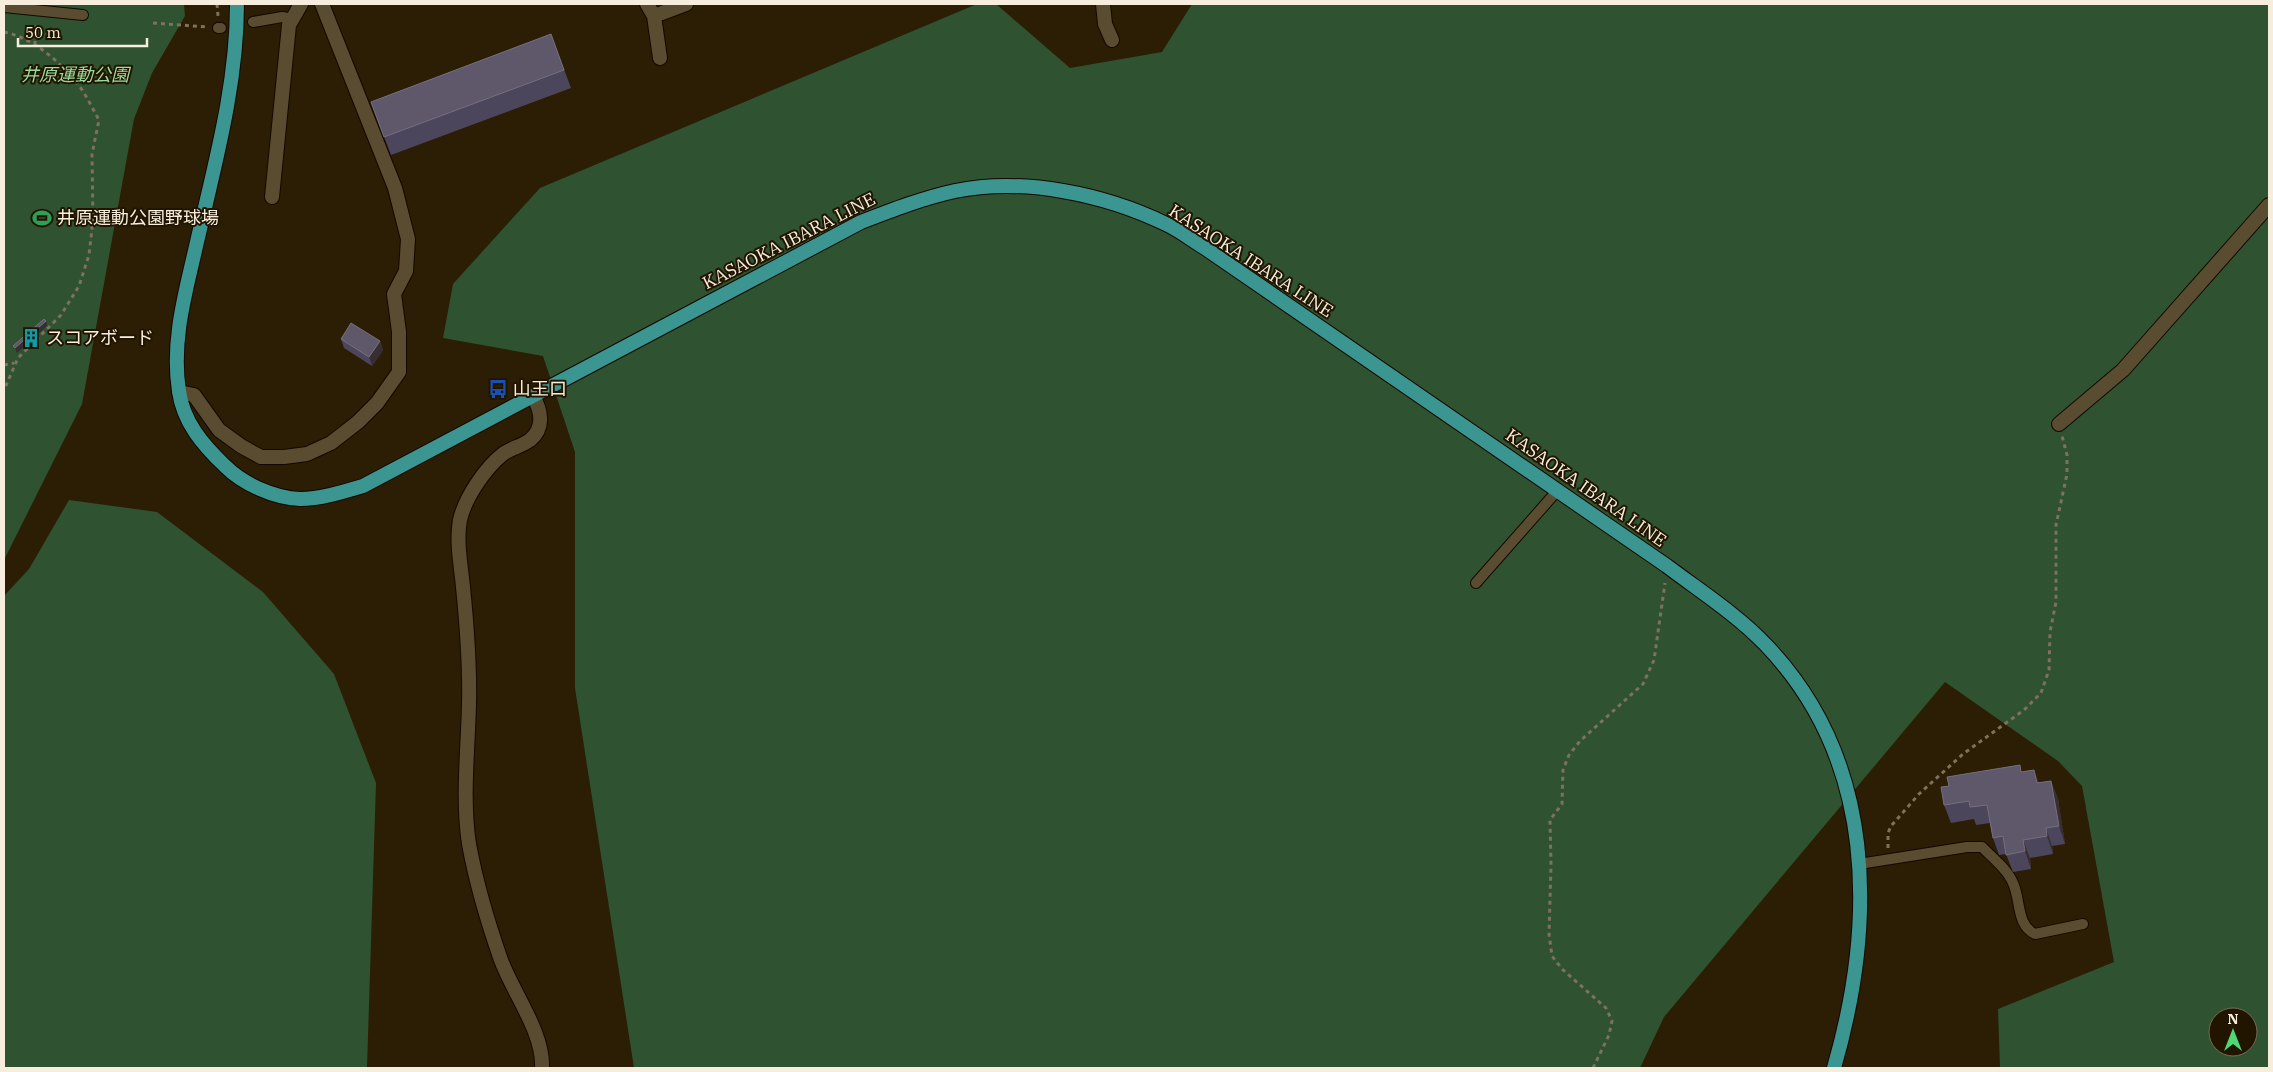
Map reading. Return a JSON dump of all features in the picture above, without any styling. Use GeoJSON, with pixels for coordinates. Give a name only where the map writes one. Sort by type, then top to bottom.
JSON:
{"type":"FeatureCollection","features":[{"type":"Feature","properties":{"kind":"main road","name":"KASAOKA IBARA LINE"},"geometry":{"type":"LineString","coordinates":[[237,4],[237,40],[229,99],[176,342],[179,392],[192,429],[233,474],[266,492],[300,499],[338,493],[363,486],[862,222],[912,202],[957,191],[996,187],[1036,188],[1072,192],[1116,205],[1167,224],[1205,248],[1667,566],[1731,614],[1765,644],[1794,678],[1818,717],[1837,756],[1852,809],[1859,857],[1862,904],[1858,954],[1853,987],[1834,1068]]}},
{"type":"Feature","properties":{"kind":"street"},"geometry":{"type":"LineString","coordinates":[[272,197],[289,25],[301,4]]}},
{"type":"Feature","properties":{"kind":"street"},"geometry":{"type":"LineString","coordinates":[[179,392],[194,395],[219,430],[241,446],[261,457],[284,457],[307,454],[332,443],[358,422],[377,403],[399,372],[399,332],[394,294],[406,271],[408,239],[395,188],[322,4]]}},
{"type":"Feature","properties":{"kind":"street"},"geometry":{"type":"LineString","coordinates":[[660,58],[650,10],[686,4]]}},
{"type":"Feature","properties":{"kind":"street"},"geometry":{"type":"LineString","coordinates":[[1103,4],[1105,24],[1112,40]]}},
{"type":"Feature","properties":{"kind":"street"},"geometry":{"type":"LineString","coordinates":[[2059,424],[2123,370],[2269,205]]}},
{"type":"Feature","properties":{"kind":"street"},"geometry":{"type":"LineString","coordinates":[[533,396],[539,408],[541,419],[538,430],[530,440],[503,454],[484,473],[460,519],[459,543],[469,656],[466,808],[469,842],[475,872],[501,959],[538,1040],[543,1058],[542,1068]]}},
{"type":"Feature","properties":{"kind":"lane"},"geometry":{"type":"LineString","coordinates":[[4,7],[83,15]]}},
{"type":"Feature","properties":{"kind":"lane"},"geometry":{"type":"LineString","coordinates":[[253,22],[282,17],[294,19]]}},
{"type":"Feature","properties":{"kind":"lane"},"geometry":{"type":"LineString","coordinates":[[1476,583],[1557,491]]}},
{"type":"Feature","properties":{"kind":"lane"},"geometry":{"type":"LineString","coordinates":[[1859,857],[1982,847],[2006,872],[2013,883],[2024,926],[2029,931],[2036,934],[2083,924]]}},
{"type":"Feature","properties":{"kind":"path"},"geometry":{"type":"LineString","coordinates":[[153,23],[220,28],[217,4]]}},
{"type":"Feature","properties":{"kind":"path"},"geometry":{"type":"LineString","coordinates":[[35,25],[35,45]]}},
{"type":"Feature","properties":{"kind":"path"},"geometry":{"type":"LineString","coordinates":[[4,32],[35,45],[55,61],[78,84],[99,120],[92,154],[93,220],[89,255],[79,286],[61,315],[15,363],[4,390]]}},
{"type":"Feature","properties":{"kind":"path"},"geometry":{"type":"LineString","coordinates":[[4,365],[15,363]]}},
{"type":"Feature","properties":{"kind":"path"},"geometry":{"type":"LineString","coordinates":[[1859,857],[1888,849],[1888,833],[1891,826],[1919,794],[1963,754],[2024,710],[2041,693],[2049,670],[2050,632],[2056,602],[2056,525],[2067,474],[2066,455],[2059,424]]}},
{"type":"Feature","properties":{"kind":"path"},"geometry":{"type":"LineString","coordinates":[[1593,1068],[1609,1036],[1612,1021],[1606,1008],[1562,969],[1552,956],[1549,934],[1550,820],[1562,804],[1563,770],[1569,755],[1580,741],[1643,684],[1654,660],[1667,566]]}},
{"type":"Feature","properties":{"kind":"green space","name":"井原運動公園"},"geometry":{"type":"Polygon","coordinates":[[[4,4],[184,4],[185,16],[152,73],[134,119],[82,404],[4,560],[4,4]]]}},
{"type":"Feature","properties":{"kind":"green space"},"geometry":{"type":"Polygon","coordinates":[[[977,4],[996,4],[1070,68],[1162,52],[1192,4],[2269,4],[2269,1068],[2000,1068],[1998,1009],[2114,962],[2082,786],[2058,761],[1945,682],[1664,1017],[1640,1068],[634,1068],[575,688],[575,452],[543,356],[443,338],[453,284],[540,188],[977,4]]]}},
{"type":"Feature","properties":{"kind":"green space"},"geometry":{"type":"Polygon","coordinates":[[[69,500],[157,512],[263,592],[334,674],[376,783],[367,1068],[4,1068],[4,596],[29,569],[69,500]]]}},
{"type":"Feature","properties":{"kind":"building"},"geometry":{"type":"Polygon","coordinates":[[[551,34],[564,70],[384,137],[371,102],[551,34]]]}},
{"type":"Feature","properties":{"kind":"building"},"geometry":{"type":"Polygon","coordinates":[[[44,319],[46,321],[15,348],[13,346],[44,319]]]}},
{"type":"Feature","properties":{"kind":"building"},"geometry":{"type":"Polygon","coordinates":[[[351,323],[380,341],[369,357],[341,339],[351,323]]]}},
{"type":"Feature","properties":{"kind":"building"},"geometry":{"type":"Polygon","coordinates":[[[2020,765],[2021,772],[2034,770],[2037,783],[2051,781],[2059,826],[2046,828],[2047,836],[2023,840],[2025,851],[2006,855],[2003,836],[1993,838],[1987,805],[1970,807],[1969,801],[1944,805],[1941,787],[1949,786],[1947,777],[2020,765]]]}},
{"type":"Feature","properties":{"kind":"place","name":"井原運動公園野球場"},"geometry":{"type":"Point","coordinates":[42,218]}},
{"type":"Feature","properties":{"kind":"place","name":"スコアボード"},"geometry":{"type":"Point","coordinates":[31,338]}},
{"type":"Feature","properties":{"kind":"place","name":"山王口"},"geometry":{"type":"Point","coordinates":[498,389]}}]}
